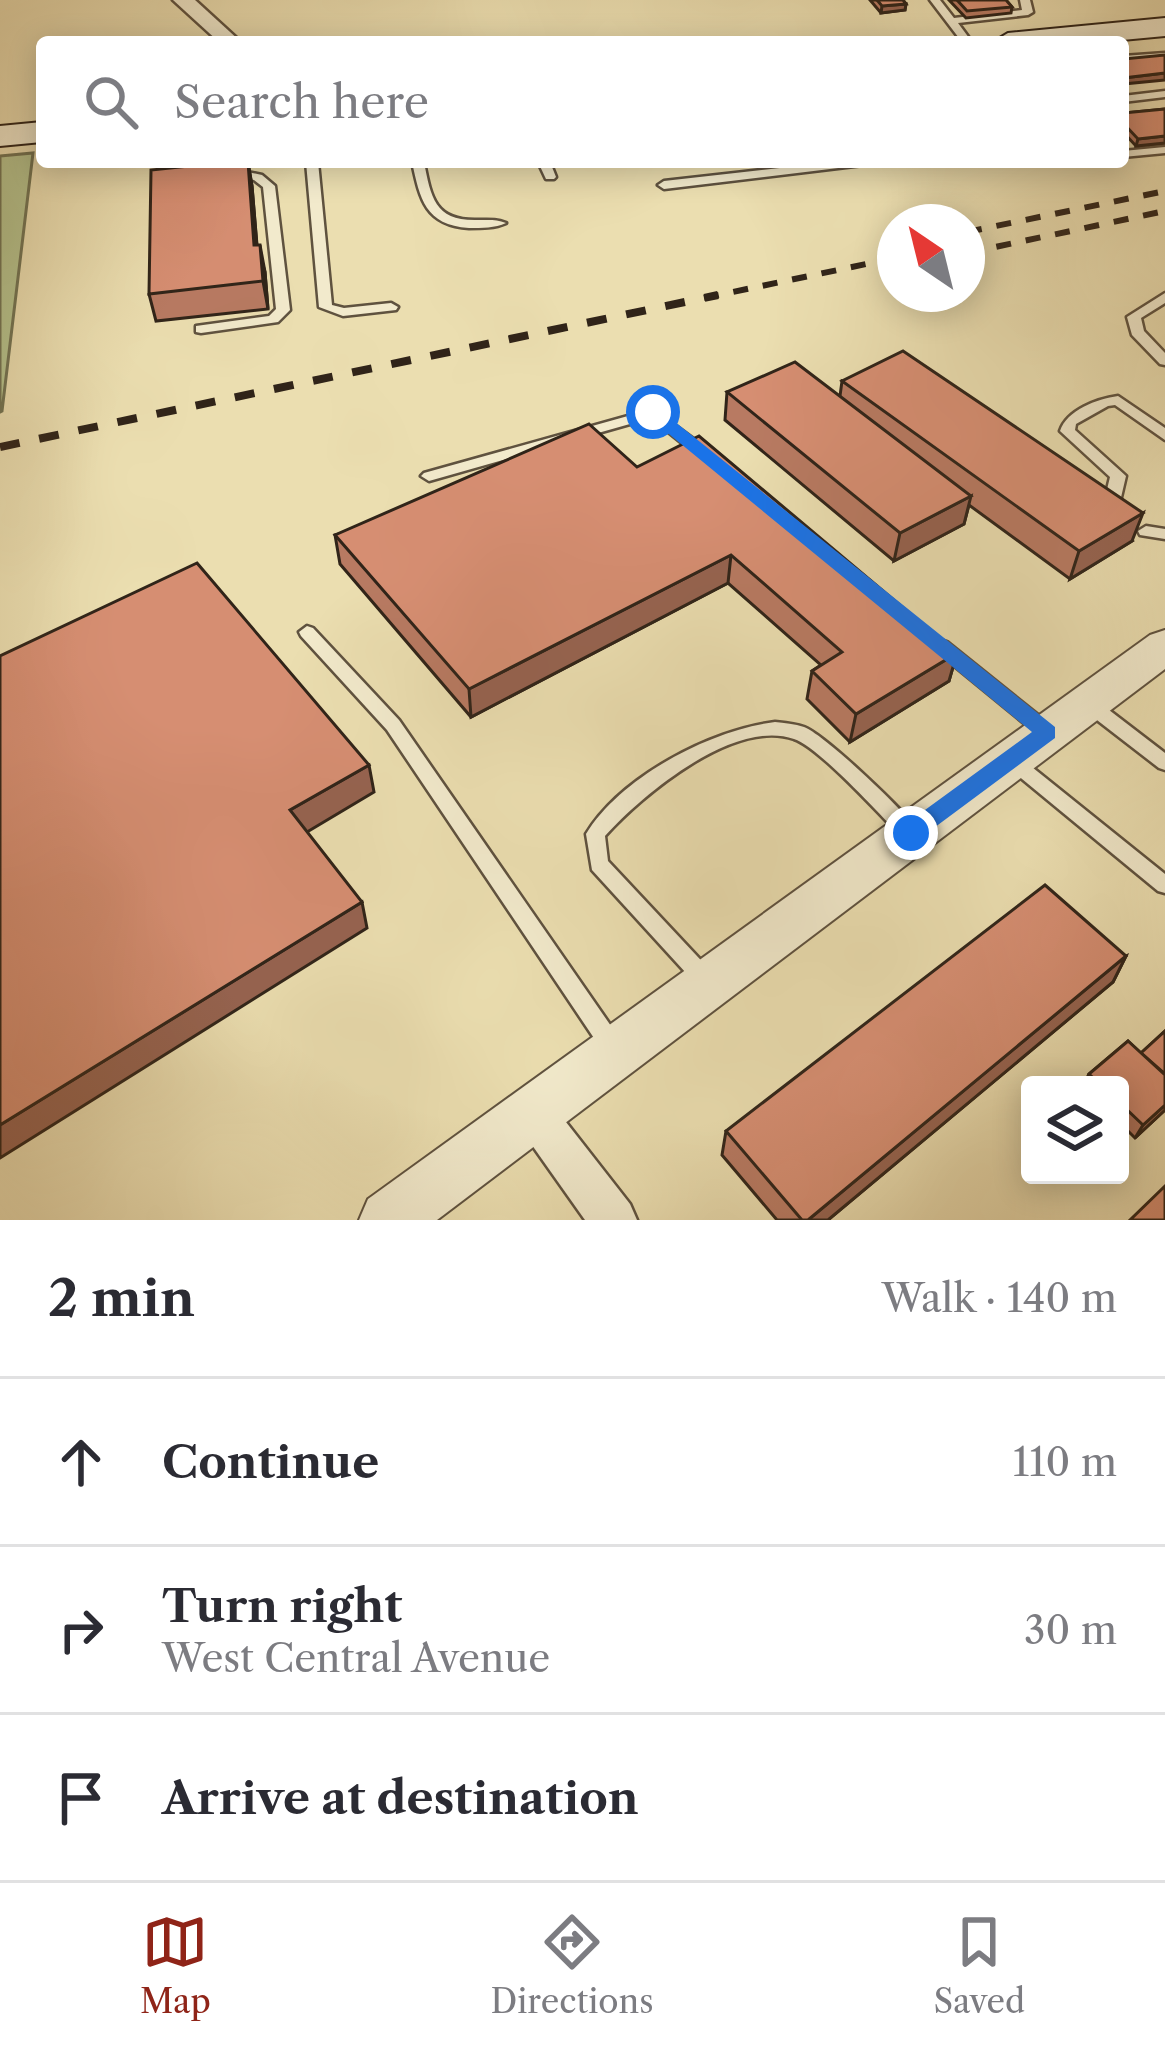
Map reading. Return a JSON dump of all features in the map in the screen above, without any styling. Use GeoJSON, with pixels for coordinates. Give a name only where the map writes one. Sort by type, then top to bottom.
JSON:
{"type":"FeatureCollection","features":[{"type":"Feature","properties":{"kind":"main road"},"geometry":{"type":"LineString","coordinates":[[1124,0],[1165,22]]}},
{"type":"Feature","properties":{"kind":"main road"},"geometry":{"type":"LineString","coordinates":[[1032,29],[1165,22]]}},
{"type":"Feature","properties":{"kind":"main road"},"geometry":{"type":"LineString","coordinates":[[0,136],[36,133]]}},
{"type":"Feature","properties":{"kind":"street"},"geometry":{"type":"LineString","coordinates":[[183,0],[224,36]]}},
{"type":"Feature","properties":{"kind":"street"},"geometry":{"type":"LineString","coordinates":[[389,1220],[1165,646]]}},
{"type":"Feature","properties":{"kind":"street"},"geometry":{"type":"LineString","coordinates":[[532,1114],[614,1220]]}},
{"type":"Feature","properties":{"kind":"lane"},"geometry":{"type":"LineString","coordinates":[[935,0],[963,36]]}},
{"type":"Feature","properties":{"kind":"lane"},"geometry":{"type":"LineString","coordinates":[[951,21],[1032,29]]}},
{"type":"Feature","properties":{"kind":"lane"},"geometry":{"type":"LineString","coordinates":[[1129,59],[1165,56]]}},
{"type":"Feature","properties":{"kind":"lane"},"geometry":{"type":"LineString","coordinates":[[1129,98],[1165,94]]}},
{"type":"Feature","properties":{"kind":"lane"},"geometry":{"type":"LineString","coordinates":[[1129,153],[1165,150]]}},
{"type":"Feature","properties":{"kind":"lane"},"geometry":{"type":"LineString","coordinates":[[222,174],[240,168]]}},
{"type":"Feature","properties":{"kind":"lane"},"geometry":{"type":"LineString","coordinates":[[201,329],[273,319],[283,310],[269,186],[244,168]]}},
{"type":"Feature","properties":{"kind":"lane"},"geometry":{"type":"LineString","coordinates":[[313,168],[326,307],[344,312],[392,307]]}},
{"type":"Feature","properties":{"kind":"lane"},"geometry":{"type":"LineString","coordinates":[[419,168],[425,200],[442,220],[459,226],[500,223]]}},
{"type":"Feature","properties":{"kind":"lane"},"geometry":{"type":"LineString","coordinates":[[546,168],[550,177]]}},
{"type":"Feature","properties":{"kind":"lane"},"geometry":{"type":"LineString","coordinates":[[664,185],[811,168]]}},
{"type":"Feature","properties":{"kind":"lane"},"geometry":{"type":"LineString","coordinates":[[1165,297],[1134,317],[1137,332],[1165,361]]}},
{"type":"Feature","properties":{"kind":"lane"},"geometry":{"type":"LineString","coordinates":[[1111,506],[1118,476],[1067,430],[1070,422],[1104,402],[1118,400],[1165,435]]}},
{"type":"Feature","properties":{"kind":"lane"},"geometry":{"type":"LineString","coordinates":[[430,476],[653,412],[724,471]]}},
{"type":"Feature","properties":{"kind":"lane"},"geometry":{"type":"LineString","coordinates":[[922,631],[1048,732],[1165,885]]}},
{"type":"Feature","properties":{"kind":"lane"},"geometry":{"type":"LineString","coordinates":[[307,632],[393,725],[438,786],[616,1052]]}},
{"type":"Feature","properties":{"kind":"lane"},"geometry":{"type":"LineString","coordinates":[[709,983],[599,864],[595,835],[618,804],[732,734],[761,727],[802,733],[911,833]]}},
{"type":"Feature","properties":{"kind":"lane"},"geometry":{"type":"LineString","coordinates":[[1048,732],[1165,763]]}},
{"type":"Feature","properties":{"kind":"green space"},"geometry":{"type":"Polygon","coordinates":[[[33,153],[2,411],[0,412],[0,156],[33,153]]]}},
{"type":"Feature","properties":{"kind":"building"},"geometry":{"type":"Polygon","coordinates":[[[877,0],[903,0],[906,4],[882,6],[877,0]]]}},
{"type":"Feature","properties":{"kind":"building"},"geometry":{"type":"Polygon","coordinates":[[[957,0],[1006,0],[1012,7],[967,11],[957,0]]]}},
{"type":"Feature","properties":{"kind":"building"},"geometry":{"type":"Polygon","coordinates":[[[1165,55],[1165,73],[1129,77],[1129,58],[1165,55]]]}},
{"type":"Feature","properties":{"kind":"building"},"geometry":{"type":"Polygon","coordinates":[[[1165,109],[1165,136],[1138,139],[1129,129],[1129,112],[1165,109]]]}},
{"type":"Feature","properties":{"kind":"building"},"geometry":{"type":"Polygon","coordinates":[[[248,168],[254,245],[260,245],[263,281],[149,294],[151,170],[248,168]]]}},
{"type":"Feature","properties":{"kind":"building"},"geometry":{"type":"Polygon","coordinates":[[[903,351],[1143,513],[1079,551],[842,381],[903,351]]]}},
{"type":"Feature","properties":{"kind":"building"},"geometry":{"type":"Polygon","coordinates":[[[795,362],[971,496],[900,533],[727,392],[795,362]]]}},
{"type":"Feature","properties":{"kind":"building"},"geometry":{"type":"Polygon","coordinates":[[[589,424],[637,467],[699,436],[957,653],[856,714],[812,671],[842,652],[731,555],[469,689],[335,535],[589,424]]]}},
{"type":"Feature","properties":{"kind":"building"},"geometry":{"type":"Polygon","coordinates":[[[197,563],[369,765],[290,810],[362,902],[0,1125],[0,656],[197,563]]]}},
{"type":"Feature","properties":{"kind":"building"},"geometry":{"type":"Polygon","coordinates":[[[1045,885],[1126,956],[808,1220],[802,1220],[726,1131],[1045,885]]]}},
{"type":"Feature","properties":{"kind":"building"},"geometry":{"type":"Polygon","coordinates":[[[1165,1031],[1165,1074],[1141,1053],[1165,1031]]]}},
{"type":"Feature","properties":{"kind":"building"},"geometry":{"type":"Polygon","coordinates":[[[1128,1041],[1165,1075],[1165,1105],[1143,1125],[1129,1112],[1129,1076],[1089,1074],[1128,1041]]]}},
{"type":"Feature","properties":{"kind":"building"},"geometry":{"type":"Polygon","coordinates":[[[1165,1186],[1165,1220],[1130,1220],[1165,1186]]]}},
{"type":"Feature","properties":{"kind":"railway"},"geometry":{"type":"LineString","coordinates":[[985,228],[1165,191]]}},
{"type":"Feature","properties":{"kind":"railway"},"geometry":{"type":"LineString","coordinates":[[985,249],[1165,211]]}},
{"type":"Feature","properties":{"kind":"railway"},"geometry":{"type":"LineString","coordinates":[[704,298],[877,262]]}},
{"type":"Feature","properties":{"kind":"railway"},"geometry":{"type":"LineString","coordinates":[[0,447],[718,295]]}},
{"type":"Feature","properties":{"kind":"route"},"geometry":{"type":"LineString","coordinates":[[653,412],[1047,733],[911,833]]}}]}
